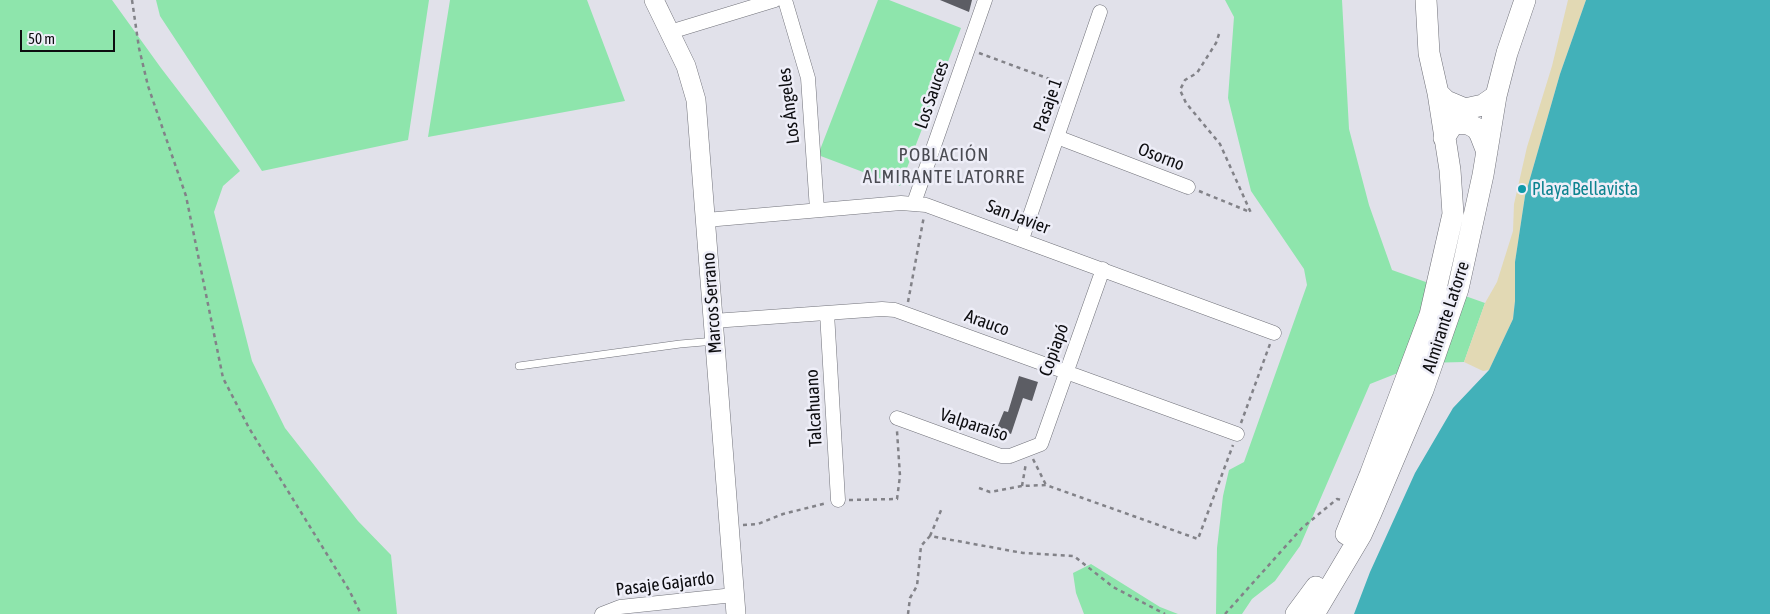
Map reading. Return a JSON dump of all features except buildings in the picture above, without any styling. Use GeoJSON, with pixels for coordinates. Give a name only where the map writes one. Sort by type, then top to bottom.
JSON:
{"type":"FeatureCollection","features":[{"type":"Feature","properties":{"kind":"main road","name":"Almirante Latorre"},"geometry":{"type":"LineString","coordinates":[[1296,614],[1334,559],[1358,503],[1430,315],[1453,214],[1452,190],[1438,93],[1428,53],[1426,0]]}},
{"type":"Feature","properties":{"kind":"main road","name":"Almirante Latorre"},"geometry":{"type":"LineString","coordinates":[[1314,614],[1361,535],[1423,390],[1458,289],[1487,152],[1496,96],[1506,53],[1525,0]]}},
{"type":"Feature","properties":{"kind":"main road"},"geometry":{"type":"LineString","coordinates":[[1438,93],[1446,101],[1465,109],[1483,105],[1496,96]]}},
{"type":"Feature","properties":{"kind":"main road"},"geometry":{"type":"LineString","coordinates":[[1444,138],[1451,127],[1458,123],[1468,124],[1476,128],[1487,152]]}},
{"type":"Feature","properties":{"kind":"street","name":"Marcos Serrano"},"geometry":{"type":"LineString","coordinates":[[654,0],[690,77],[696,100],[736,614]]}},
{"type":"Feature","properties":{"kind":"street"},"geometry":{"type":"LineString","coordinates":[[670,32],[775,0]]}},
{"type":"Feature","properties":{"kind":"street","name":"Los Ángeles"},"geometry":{"type":"LineString","coordinates":[[785,0],[808,78],[817,210]]}},
{"type":"Feature","properties":{"kind":"street","name":"Los Sauces"},"geometry":{"type":"LineString","coordinates":[[920,204],[985,0]]}},
{"type":"Feature","properties":{"kind":"street","name":"Pasaje 1"},"geometry":{"type":"LineString","coordinates":[[1022,239],[1100,12]]}},
{"type":"Feature","properties":{"kind":"street","name":"Osorno"},"geometry":{"type":"LineString","coordinates":[[1057,137],[1188,187]]}},
{"type":"Feature","properties":{"kind":"street","name":"San Javier"},"geometry":{"type":"LineString","coordinates":[[706,220],[817,210],[920,204],[1022,239],[1274,333]]}},
{"type":"Feature","properties":{"kind":"street","name":"Copiapó"},"geometry":{"type":"LineString","coordinates":[[1035,446],[1066,372],[1103,269]]}},
{"type":"Feature","properties":{"kind":"street","name":"Arauco"},"geometry":{"type":"LineString","coordinates":[[713,321],[882,309],[906,313],[1237,434]]}},
{"type":"Feature","properties":{"kind":"street","name":"Talcahuano"},"geometry":{"type":"LineString","coordinates":[[827,313],[838,500]]}},
{"type":"Feature","properties":{"kind":"street","name":"Valparaíso"},"geometry":{"type":"LineString","coordinates":[[896,418],[1001,456],[1010,456],[1035,446]]}},
{"type":"Feature","properties":{"kind":"street","name":"Pasaje Gajardo"},"geometry":{"type":"LineString","coordinates":[[602,614],[620,607],[734,595]]}},
{"type":"Feature","properties":{"kind":"lane"},"geometry":{"type":"LineString","coordinates":[[519,366],[715,341]]}},
{"type":"Feature","properties":{"kind":"path"},"geometry":{"type":"LineString","coordinates":[[132,0],[139,48],[148,86],[186,196],[223,378],[249,428],[349,590],[361,614]]}},
{"type":"Feature","properties":{"kind":"path","name":"Osorno"},"geometry":{"type":"LineString","coordinates":[[1188,187],[1251,213],[1220,144],[1186,103],[1180,90],[1185,80],[1198,73],[1220,34]]}},
{"type":"Feature","properties":{"kind":"path"},"geometry":{"type":"LineString","coordinates":[[968,49],[1074,88]]}},
{"type":"Feature","properties":{"kind":"path"},"geometry":{"type":"LineString","coordinates":[[906,313],[920,204]]}},
{"type":"Feature","properties":{"kind":"path"},"geometry":{"type":"LineString","coordinates":[[979,488],[990,492],[1022,486],[1046,485],[1198,538],[1274,333]]}},
{"type":"Feature","properties":{"kind":"path"},"geometry":{"type":"LineString","coordinates":[[1035,446],[1046,485]]}},
{"type":"Feature","properties":{"kind":"path"},"geometry":{"type":"LineString","coordinates":[[1022,486],[1035,446]]}},
{"type":"Feature","properties":{"kind":"path"},"geometry":{"type":"LineString","coordinates":[[1225,614],[1302,528],[1337,499],[1358,503]]}},
{"type":"Feature","properties":{"kind":"path"},"geometry":{"type":"LineString","coordinates":[[908,614],[910,598],[917,586],[921,546],[930,536],[942,508]]}},
{"type":"Feature","properties":{"kind":"path"},"geometry":{"type":"LineString","coordinates":[[930,536],[1023,553],[1074,556],[1113,587],[1165,614]]}},
{"type":"Feature","properties":{"kind":"green space"},"geometry":{"type":"Polygon","coordinates":[[[0,0],[112,0],[161,68],[240,171],[223,186],[214,212],[252,361],[285,428],[358,521],[391,555],[397,614],[0,614],[0,0]]]}},
{"type":"Feature","properties":{"kind":"green space"},"geometry":{"type":"Polygon","coordinates":[[[156,0],[429,0],[408,140],[262,171],[160,16],[156,0]]]}},
{"type":"Feature","properties":{"kind":"green space"},"geometry":{"type":"Polygon","coordinates":[[[450,0],[587,0],[625,101],[428,137],[450,0]]]}},
{"type":"Feature","properties":{"kind":"green space"},"geometry":{"type":"Polygon","coordinates":[[[878,0],[889,0],[961,28],[900,186],[818,155],[878,0]]]}},
{"type":"Feature","properties":{"kind":"green space"},"geometry":{"type":"Polygon","coordinates":[[[1225,0],[1342,0],[1349,129],[1369,205],[1392,270],[1485,303],[1464,362],[1423,363],[1370,384],[1300,546],[1275,581],[1252,599],[1242,614],[1216,614],[1217,548],[1223,496],[1229,470],[1244,462],[1307,285],[1304,269],[1251,191],[1228,98],[1234,17],[1225,0]]]}},
{"type":"Feature","properties":{"kind":"green space"},"geometry":{"type":"Polygon","coordinates":[[[1091,564],[1160,607],[1178,614],[1084,614],[1076,593],[1073,573],[1091,564]]]}},
{"type":"Feature","properties":{"kind":"sand","name":"Playa Bellavista"},"geometry":{"type":"Polygon","coordinates":[[[1568,0],[1586,0],[1560,74],[1525,196],[1515,262],[1513,319],[1489,370],[1483,371],[1464,362],[1485,303],[1497,282],[1513,231],[1514,204],[1527,147],[1552,66],[1568,0]]]}},
{"type":"Feature","properties":{"kind":"water"},"geometry":{"type":"Polygon","coordinates":[[[1586,0],[1770,0],[1770,614],[1354,614],[1370,572],[1415,473],[1453,408],[1489,370],[1513,319],[1515,262],[1525,196],[1560,74],[1586,0]]]}},
{"type":"Feature","properties":{"kind":"place","name":"Playa Bellavista"},"geometry":{"type":"Point","coordinates":[1522,189]}},
{"type":"Feature","properties":{"kind":"district","name":"POBLACIÓN ALMIRANTE LATORRE"},"geometry":{"type":"Point","coordinates":[944,166]}}]}
